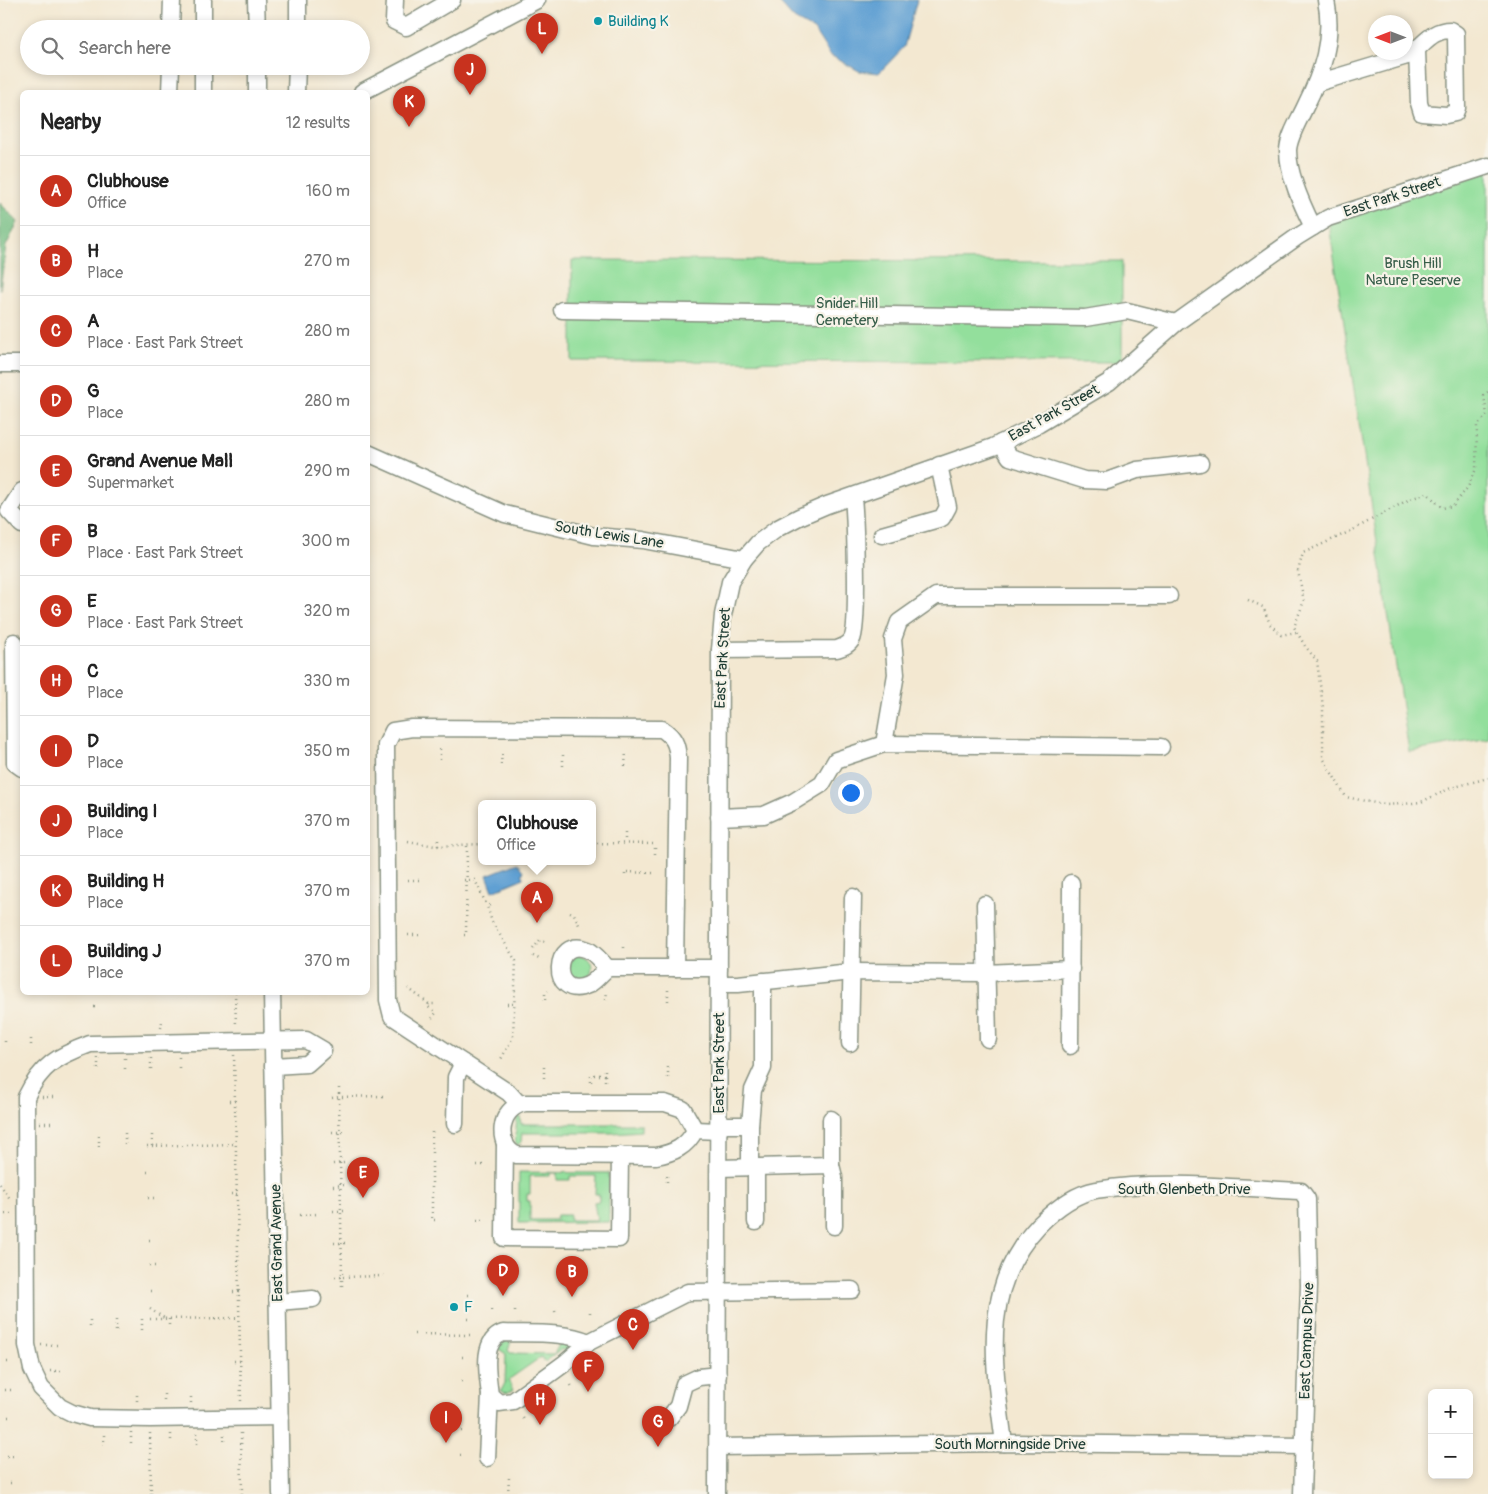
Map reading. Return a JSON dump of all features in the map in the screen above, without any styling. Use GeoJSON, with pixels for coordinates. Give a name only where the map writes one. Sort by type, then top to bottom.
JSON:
{"type":"FeatureCollection","features":[{"type":"Feature","properties":{"kind":"street"},"geometry":{"type":"LineString","coordinates":[[171,20],[172,0]]}},
{"type":"Feature","properties":{"kind":"street"},"geometry":{"type":"LineString","coordinates":[[203,0],[203,20]]}},
{"type":"Feature","properties":{"kind":"street"},"geometry":{"type":"LineString","coordinates":[[256,0],[256,20]]}},
{"type":"Feature","properties":{"kind":"street"},"geometry":{"type":"LineString","coordinates":[[298,0],[298,20]]}},
{"type":"Feature","properties":{"kind":"street"},"geometry":{"type":"LineString","coordinates":[[395,0],[394,20],[406,27],[452,0]]}},
{"type":"Feature","properties":{"kind":"street"},"geometry":{"type":"LineString","coordinates":[[366,90],[536,0]]}},
{"type":"Feature","properties":{"kind":"street"},"geometry":{"type":"LineString","coordinates":[[1313,227],[1305,210],[1292,170],[1288,150],[1294,130],[1317,83],[1326,56],[1330,17],[1326,0]]}},
{"type":"Feature","properties":{"kind":"street"},"geometry":{"type":"LineString","coordinates":[[1317,83],[1408,56],[1417,50],[1431,35],[1438,31],[1450,30],[1456,34],[1457,108],[1455,112],[1446,115],[1422,112],[1417,50]]}},
{"type":"Feature","properties":{"kind":"street"},"geometry":{"type":"LineString","coordinates":[[170,90],[171,75]]}},
{"type":"Feature","properties":{"kind":"street"},"geometry":{"type":"LineString","coordinates":[[202,90],[203,75]]}},
{"type":"Feature","properties":{"kind":"street"},"geometry":{"type":"LineString","coordinates":[[257,75],[257,90]]}},
{"type":"Feature","properties":{"kind":"street"},"geometry":{"type":"LineString","coordinates":[[296,90],[297,75]]}},
{"type":"Feature","properties":{"kind":"street","name":"East Park Street"},"geometry":{"type":"LineString","coordinates":[[717,1494],[720,650],[723,615],[730,582],[744,559],[758,543],[798,517],[939,464],[1001,443],[1039,424],[1109,382],[1176,323],[1328,218],[1488,166]]}},
{"type":"Feature","properties":{"kind":"street"},"geometry":{"type":"LineString","coordinates":[[562,310],[1086,318],[1126,311],[1176,323]]}},
{"type":"Feature","properties":{"kind":"street"},"geometry":{"type":"LineString","coordinates":[[0,364],[20,364]]}},
{"type":"Feature","properties":{"kind":"street"},"geometry":{"type":"LineString","coordinates":[[1001,443],[1010,457],[1084,480],[1107,481],[1137,470],[1200,463]]}},
{"type":"Feature","properties":{"kind":"street","name":"South Lewis Lane"},"geometry":{"type":"LineString","coordinates":[[370,454],[505,514],[594,536],[643,540],[744,559]]}},
{"type":"Feature","properties":{"kind":"street"},"geometry":{"type":"LineString","coordinates":[[882,535],[942,518],[948,507],[939,464]]}},
{"type":"Feature","properties":{"kind":"street"},"geometry":{"type":"LineString","coordinates":[[20,495],[9,511],[20,523]]}},
{"type":"Feature","properties":{"kind":"street"},"geometry":{"type":"LineString","coordinates":[[720,650],[836,649],[848,644],[853,637],[855,612],[856,531],[853,497]]}},
{"type":"Feature","properties":{"kind":"street"},"geometry":{"type":"LineString","coordinates":[[884,744],[896,674],[893,639],[899,622],[936,596],[1169,596]]}},
{"type":"Feature","properties":{"kind":"street"},"geometry":{"type":"LineString","coordinates":[[14,642],[15,764],[20,767]]}},
{"type":"Feature","properties":{"kind":"street"},"geometry":{"type":"LineString","coordinates":[[519,1104],[509,1093],[392,1016],[388,1000],[386,745],[393,731],[412,728],[662,728],[672,735],[678,745],[675,968]]}},
{"type":"Feature","properties":{"kind":"street"},"geometry":{"type":"LineString","coordinates":[[720,817],[764,815],[793,802],[822,784],[836,760],[884,744],[1161,747]]}},
{"type":"Feature","properties":{"kind":"street"},"geometry":{"type":"LineString","coordinates":[[1070,1046],[1071,883]]}},
{"type":"Feature","properties":{"kind":"street"},"geometry":{"type":"LineString","coordinates":[[850,1042],[853,897]]}},
{"type":"Feature","properties":{"kind":"street"},"geometry":{"type":"LineString","coordinates":[[985,904],[988,1039]]}},
{"type":"Feature","properties":{"kind":"street"},"geometry":{"type":"LineString","coordinates":[[608,968],[675,968],[719,976],[764,981],[851,972],[986,973],[1071,969]]}},
{"type":"Feature","properties":{"kind":"street"},"geometry":{"type":"LineString","coordinates":[[756,1222],[750,1125],[753,1090],[762,1068],[764,981]]}},
{"type":"Feature","properties":{"kind":"street","name":"East Grand Avenue"},"geometry":{"type":"LineString","coordinates":[[272,995],[281,1494]]}},
{"type":"Feature","properties":{"kind":"street"},"geometry":{"type":"LineString","coordinates":[[273,1066],[307,1064],[322,1050],[306,1040],[90,1044],[66,1053],[48,1064],[34,1081],[26,1097],[27,1345],[32,1369],[41,1388],[60,1407],[72,1413],[90,1418],[140,1419],[280,1417]]}},
{"type":"Feature","properties":{"kind":"street"},"geometry":{"type":"LineString","coordinates":[[455,1124],[456,1076],[463,1063]]}},
{"type":"Feature","properties":{"kind":"street"},"geometry":{"type":"LineString","coordinates":[[620,1155],[619,1239],[504,1238],[505,1142],[503,1129],[505,1115],[511,1108],[519,1104],[670,1103],[683,1109],[695,1130]]}},
{"type":"Feature","properties":{"kind":"street"},"geometry":{"type":"LineString","coordinates":[[831,1120],[834,1226]]}},
{"type":"Feature","properties":{"kind":"street"},"geometry":{"type":"LineString","coordinates":[[505,1142],[509,1150],[517,1155],[656,1156],[668,1154],[685,1144],[695,1130],[750,1125]]}},
{"type":"Feature","properties":{"kind":"street"},"geometry":{"type":"LineString","coordinates":[[719,1168],[831,1165]]}},
{"type":"Feature","properties":{"kind":"street","name":"South Glenbeth Drive"},"geometry":{"type":"LineString","coordinates":[[1004,1443],[995,1372],[998,1300],[1004,1276],[1015,1256],[1028,1237],[1051,1212],[1069,1201],[1094,1190],[1138,1186],[1300,1191]]}},
{"type":"Feature","properties":{"kind":"street","name":"East Campus Drive"},"geometry":{"type":"LineString","coordinates":[[1300,1191],[1308,1199],[1309,1285],[1302,1494]]}},
{"type":"Feature","properties":{"kind":"street"},"geometry":{"type":"LineString","coordinates":[[490,1395],[499,1403],[513,1401],[566,1363],[589,1342],[688,1292],[852,1290]]}},
{"type":"Feature","properties":{"kind":"street"},"geometry":{"type":"LineString","coordinates":[[278,1302],[313,1299]]}},
{"type":"Feature","properties":{"kind":"street"},"geometry":{"type":"LineString","coordinates":[[487,1458],[490,1395],[489,1344],[495,1336],[503,1333],[563,1335],[576,1336],[589,1342]]}},
{"type":"Feature","properties":{"kind":"street"},"geometry":{"type":"LineString","coordinates":[[669,1418],[678,1406],[684,1384],[699,1377],[718,1376]]}},
{"type":"Feature","properties":{"kind":"street","name":"South Morningside Drive"},"geometry":{"type":"LineString","coordinates":[[718,1447],[1004,1443],[1303,1446]]}},
{"type":"Feature","properties":{"kind":"path"},"geometry":{"type":"LineString","coordinates":[[1488,392],[1484,396],[1487,415],[1477,426],[1476,469],[1468,487],[1453,506],[1442,508],[1427,493],[1408,500],[1351,531],[1303,552],[1298,571],[1304,601],[1294,627],[1317,661],[1323,707],[1323,758],[1346,796],[1385,805],[1421,802],[1451,788],[1488,778]]}},
{"type":"Feature","properties":{"kind":"path"},"geometry":{"type":"LineString","coordinates":[[1248,600],[1263,607],[1270,624],[1281,635],[1297,632]]}},
{"type":"Feature","properties":{"kind":"path"},"geometry":{"type":"LineString","coordinates":[[440,749],[440,764]]}},
{"type":"Feature","properties":{"kind":"path"},"geometry":{"type":"LineString","coordinates":[[501,765],[502,750]]}},
{"type":"Feature","properties":{"kind":"path"},"geometry":{"type":"LineString","coordinates":[[563,751],[563,766]]}},
{"type":"Feature","properties":{"kind":"path"},"geometry":{"type":"LineString","coordinates":[[625,766],[626,752]]}},
{"type":"Feature","properties":{"kind":"path"},"geometry":{"type":"LineString","coordinates":[[625,833],[625,843]]}},
{"type":"Feature","properties":{"kind":"path"},"geometry":{"type":"LineString","coordinates":[[438,836],[438,846]]}},
{"type":"Feature","properties":{"kind":"path"},"geometry":{"type":"LineString","coordinates":[[408,841],[438,846],[478,844]]}},
{"type":"Feature","properties":{"kind":"path"},"geometry":{"type":"LineString","coordinates":[[596,843],[655,846],[655,854]]}},
{"type":"Feature","properties":{"kind":"path"},"geometry":{"type":"LineString","coordinates":[[464,936],[466,936],[465,880],[467,845]]}},
{"type":"Feature","properties":{"kind":"path"},"geometry":{"type":"LineString","coordinates":[[625,875],[625,872],[655,873]]}},
{"type":"Feature","properties":{"kind":"path"},"geometry":{"type":"LineString","coordinates":[[408,880],[422,880]]}},
{"type":"Feature","properties":{"kind":"path"},"geometry":{"type":"LineString","coordinates":[[465,880],[475,880],[489,905],[492,922],[516,957],[513,1037],[500,1062]]}},
{"type":"Feature","properties":{"kind":"path"},"geometry":{"type":"LineString","coordinates":[[570,912],[574,914],[580,927]]}},
{"type":"Feature","properties":{"kind":"path"},"geometry":{"type":"LineString","coordinates":[[408,935],[422,936]]}},
{"type":"Feature","properties":{"kind":"path"},"geometry":{"type":"LineString","coordinates":[[532,949],[540,940],[548,942]]}},
{"type":"Feature","properties":{"kind":"path"},"geometry":{"type":"LineString","coordinates":[[533,956],[541,960]]}},
{"type":"Feature","properties":{"kind":"path"},"geometry":{"type":"LineString","coordinates":[[408,988],[429,1004],[434,1004]]}},
{"type":"Feature","properties":{"kind":"path"},"geometry":{"type":"LineString","coordinates":[[606,989],[606,1000]]}},
{"type":"Feature","properties":{"kind":"path"},"geometry":{"type":"LineString","coordinates":[[668,990],[668,1001]]}},
{"type":"Feature","properties":{"kind":"path"},"geometry":{"type":"LineString","coordinates":[[544,1000],[544,994],[548,991]]}},
{"type":"Feature","properties":{"kind":"path"},"geometry":{"type":"LineString","coordinates":[[235,995],[236,1033]]}},
{"type":"Feature","properties":{"kind":"path"},"geometry":{"type":"LineString","coordinates":[[429,1004],[427,1006],[436,1013],[432,1018]]}},
{"type":"Feature","properties":{"kind":"path"},"geometry":{"type":"LineString","coordinates":[[507,1004],[515,1004]]}},
{"type":"Feature","properties":{"kind":"path"},"geometry":{"type":"LineString","coordinates":[[31,1039],[31,1045]]}},
{"type":"Feature","properties":{"kind":"path"},"geometry":{"type":"LineString","coordinates":[[234,1053],[234,1128],[237,1194],[235,1220],[239,1292],[239,1388],[241,1408]]}},
{"type":"Feature","properties":{"kind":"path"},"geometry":{"type":"LineString","coordinates":[[152,1055],[152,1071]]}},
{"type":"Feature","properties":{"kind":"path"},"geometry":{"type":"LineString","coordinates":[[179,1055],[179,1068]]}},
{"type":"Feature","properties":{"kind":"path"},"geometry":{"type":"LineString","coordinates":[[98,1056],[98,1069]]}},
{"type":"Feature","properties":{"kind":"path"},"geometry":{"type":"LineString","coordinates":[[125,1056],[125,1071]]}},
{"type":"Feature","properties":{"kind":"path"},"geometry":{"type":"LineString","coordinates":[[544,1067],[544,1082]]}},
{"type":"Feature","properties":{"kind":"path"},"geometry":{"type":"LineString","coordinates":[[605,1067],[605,1082]]}},
{"type":"Feature","properties":{"kind":"path"},"geometry":{"type":"LineString","coordinates":[[668,1067],[668,1082]]}},
{"type":"Feature","properties":{"kind":"path"},"geometry":{"type":"LineString","coordinates":[[591,1082],[591,1075],[605,1075]]}},
{"type":"Feature","properties":{"kind":"path"},"geometry":{"type":"LineString","coordinates":[[339,1084],[344,1243],[342,1290]]}},
{"type":"Feature","properties":{"kind":"path"},"geometry":{"type":"LineString","coordinates":[[332,1098],[383,1096]]}},
{"type":"Feature","properties":{"kind":"path"},"geometry":{"type":"LineString","coordinates":[[229,1101],[235,1101]]}},
{"type":"Feature","properties":{"kind":"path"},"geometry":{"type":"LineString","coordinates":[[332,1132],[342,1132]]}},
{"type":"Feature","properties":{"kind":"path"},"geometry":{"type":"LineString","coordinates":[[432,1132],[432,1220],[435,1220]]}},
{"type":"Feature","properties":{"kind":"path"},"geometry":{"type":"LineString","coordinates":[[126,1133],[126,1146]]}},
{"type":"Feature","properties":{"kind":"path"},"geometry":{"type":"LineString","coordinates":[[152,1135],[152,1146]]}},
{"type":"Feature","properties":{"kind":"path"},"geometry":{"type":"LineString","coordinates":[[99,1136],[99,1147]]}},
{"type":"Feature","properties":{"kind":"path"},"geometry":{"type":"LineString","coordinates":[[147,1146],[236,1144]]}},
{"type":"Feature","properties":{"kind":"path"},"geometry":{"type":"LineString","coordinates":[[333,1164],[342,1163]]}},
{"type":"Feature","properties":{"kind":"path"},"geometry":{"type":"LineString","coordinates":[[477,1164],[486,1164]]}},
{"type":"Feature","properties":{"kind":"path"},"geometry":{"type":"LineString","coordinates":[[667,1173],[667,1182]]}},
{"type":"Feature","properties":{"kind":"path"},"geometry":{"type":"LineString","coordinates":[[0,1184],[14,1203]]}},
{"type":"Feature","properties":{"kind":"path"},"geometry":{"type":"LineString","coordinates":[[333,1186],[343,1185]]}},
{"type":"Feature","properties":{"kind":"path"},"geometry":{"type":"LineString","coordinates":[[230,1194],[237,1194]]}},
{"type":"Feature","properties":{"kind":"path"},"geometry":{"type":"LineString","coordinates":[[148,1198],[154,1198]]}},
{"type":"Feature","properties":{"kind":"path"},"geometry":{"type":"LineString","coordinates":[[333,1211],[343,1210]]}},
{"type":"Feature","properties":{"kind":"path"},"geometry":{"type":"LineString","coordinates":[[0,1214],[14,1214]]}},
{"type":"Feature","properties":{"kind":"path"},"geometry":{"type":"LineString","coordinates":[[300,1215],[318,1214]]}},
{"type":"Feature","properties":{"kind":"path"},"geometry":{"type":"LineString","coordinates":[[477,1220],[486,1220]]}},
{"type":"Feature","properties":{"kind":"path"},"geometry":{"type":"LineString","coordinates":[[334,1243],[344,1243]]}},
{"type":"Feature","properties":{"kind":"path"},"geometry":{"type":"LineString","coordinates":[[149,1266],[156,1266]]}},
{"type":"Feature","properties":{"kind":"path"},"geometry":{"type":"LineString","coordinates":[[335,1277],[384,1276]]}},
{"type":"Feature","properties":{"kind":"path"},"geometry":{"type":"LineString","coordinates":[[233,1292],[239,1292]]}},
{"type":"Feature","properties":{"kind":"path"},"geometry":{"type":"LineString","coordinates":[[150,1309],[165,1319]]}},
{"type":"Feature","properties":{"kind":"path"},"geometry":{"type":"LineString","coordinates":[[150,1319],[239,1318]]}},
{"type":"Feature","properties":{"kind":"path"},"geometry":{"type":"LineString","coordinates":[[142,1319],[142,1331]]}},
{"type":"Feature","properties":{"kind":"path"},"geometry":{"type":"LineString","coordinates":[[170,1319],[170,1328]]}},
{"type":"Feature","properties":{"kind":"path"},"geometry":{"type":"LineString","coordinates":[[90,1320],[90,1330]]}},
{"type":"Feature","properties":{"kind":"path"},"geometry":{"type":"LineString","coordinates":[[116,1320],[116,1332]]}},
{"type":"Feature","properties":{"kind":"path"},"geometry":{"type":"LineString","coordinates":[[414,1334],[471,1335]]}},
{"type":"Feature","properties":{"kind":"path"},"geometry":{"type":"LineString","coordinates":[[36,1344],[58,1344]]}},
{"type":"Feature","properties":{"kind":"path"},"geometry":{"type":"LineString","coordinates":[[234,1361],[240,1361]]}},
{"type":"Feature","properties":{"kind":"path"},"geometry":{"type":"LineString","coordinates":[[461,1381],[466,1381]]}},
{"type":"Feature","properties":{"kind":"path"},"geometry":{"type":"LineString","coordinates":[[5,1390],[11,1390]]}},
{"type":"Feature","properties":{"kind":"path"},"geometry":{"type":"LineString","coordinates":[[164,1394],[164,1410]]}},
{"type":"Feature","properties":{"kind":"path"},"geometry":{"type":"LineString","coordinates":[[8,1418],[12,1417]]}},
{"type":"Feature","properties":{"kind":"path"},"geometry":{"type":"LineString","coordinates":[[241,1428],[242,1494]]}},
{"type":"Feature","properties":{"kind":"path"},"geometry":{"type":"LineString","coordinates":[[197,1429],[197,1445]]}},
{"type":"Feature","properties":{"kind":"path"},"geometry":{"type":"LineString","coordinates":[[224,1429],[224,1441]]}},
{"type":"Feature","properties":{"kind":"path"},"geometry":{"type":"LineString","coordinates":[[150,1430],[151,1494]]}},
{"type":"Feature","properties":{"kind":"path"},"geometry":{"type":"LineString","coordinates":[[171,1430],[171,1442]]}},
{"type":"Feature","properties":{"kind":"path"},"geometry":{"type":"LineString","coordinates":[[104,1431],[104,1446]]}},
{"type":"Feature","properties":{"kind":"path"},"geometry":{"type":"LineString","coordinates":[[130,1443],[131,1431]]}},
{"type":"Feature","properties":{"kind":"path"},"geometry":{"type":"LineString","coordinates":[[6,1456],[13,1456]]}},
{"type":"Feature","properties":{"kind":"path"},"geometry":{"type":"LineString","coordinates":[[508,1477],[508,1494]]}},
{"type":"Feature","properties":{"kind":"green space","name":"Brush Hill Nature Peserve"},"geometry":{"type":"Polygon","coordinates":[[[1488,166],[1488,738],[1409,752],[1328,218],[1488,166]]]}},
{"type":"Feature","properties":{"kind":"green space"},"geometry":{"type":"Polygon","coordinates":[[[0,203],[18,222],[6,246],[0,290],[0,203]]]}},
{"type":"Feature","properties":{"kind":"green space","name":"Snider Hill Cemetery"},"geometry":{"type":"Polygon","coordinates":[[[572,260],[1122,261],[1122,362],[572,361],[572,260]]]}},
{"type":"Feature","properties":{"kind":"green space"},"geometry":{"type":"Polygon","coordinates":[[[579,955],[588,959],[592,968],[588,977],[579,981],[570,977],[566,968],[570,959],[579,955]]]}},
{"type":"Feature","properties":{"kind":"green space"},"geometry":{"type":"Polygon","coordinates":[[[517,1115],[520,1117],[521,1124],[641,1124],[641,1131],[612,1133],[522,1133],[521,1142],[518,1145],[515,1143],[517,1115]]]}},
{"type":"Feature","properties":{"kind":"green space"},"geometry":{"type":"Polygon","coordinates":[[[519,1172],[609,1173],[609,1222],[519,1223],[519,1172]],[[550,1173],[550,1176],[530,1176],[530,1194],[527,1194],[527,1201],[530,1201],[530,1220],[556,1220],[557,1215],[570,1215],[570,1220],[597,1220],[594,1202],[599,1201],[599,1194],[595,1194],[596,1176],[570,1176],[570,1180],[557,1180],[557,1173],[550,1173]]]}},
{"type":"Feature","properties":{"kind":"green space"},"geometry":{"type":"Polygon","coordinates":[[[500,1341],[511,1341],[508,1351],[511,1353],[554,1354],[561,1341],[568,1346],[569,1350],[566,1353],[562,1349],[545,1362],[541,1357],[508,1380],[513,1390],[507,1393],[501,1391],[505,1383],[506,1354],[496,1347],[500,1341]]]}},
{"type":"Feature","properties":{"kind":"water"},"geometry":{"type":"Polygon","coordinates":[[[777,0],[917,0],[904,47],[879,73],[859,71],[830,55],[814,30],[794,19],[777,0]]]}},
{"type":"Feature","properties":{"kind":"water"},"geometry":{"type":"Polygon","coordinates":[[[512,865],[519,865],[524,872],[522,873],[524,878],[493,891],[487,875],[512,865]]]}},
{"type":"Feature","properties":{"kind":"place","name":"Building K"},"geometry":{"type":"Point","coordinates":[598,21]}},
{"type":"Feature","properties":{"kind":"place","name":"Building J"},"geometry":{"type":"Point","coordinates":[542,54]}},
{"type":"Feature","properties":{"kind":"place","name":"Building I"},"geometry":{"type":"Point","coordinates":[470,95]}},
{"type":"Feature","properties":{"kind":"place","name":"Building H"},"geometry":{"type":"Point","coordinates":[409,127]}},
{"type":"Feature","properties":{"kind":"place","name":"Clubhouse"},"geometry":{"type":"Point","coordinates":[537,923]}},
{"type":"Feature","properties":{"kind":"place","name":"Grand Avenue Mall"},"geometry":{"type":"Point","coordinates":[363,1198]}},
{"type":"Feature","properties":{"kind":"place","name":"G"},"geometry":{"type":"Point","coordinates":[503,1296]}},
{"type":"Feature","properties":{"kind":"place","name":"H"},"geometry":{"type":"Point","coordinates":[572,1297]}},
{"type":"Feature","properties":{"kind":"place","name":"F"},"geometry":{"type":"Point","coordinates":[454,1307]}},
{"type":"Feature","properties":{"kind":"place","name":"A"},"geometry":{"type":"Point","coordinates":[633,1350]}},
{"type":"Feature","properties":{"kind":"place","name":"B"},"geometry":{"type":"Point","coordinates":[588,1392]}},
{"type":"Feature","properties":{"kind":"place","name":"C"},"geometry":{"type":"Point","coordinates":[540,1425]}},
{"type":"Feature","properties":{"kind":"place","name":"D"},"geometry":{"type":"Point","coordinates":[446,1443]}},
{"type":"Feature","properties":{"kind":"place","name":"E"},"geometry":{"type":"Point","coordinates":[658,1447]}}]}
